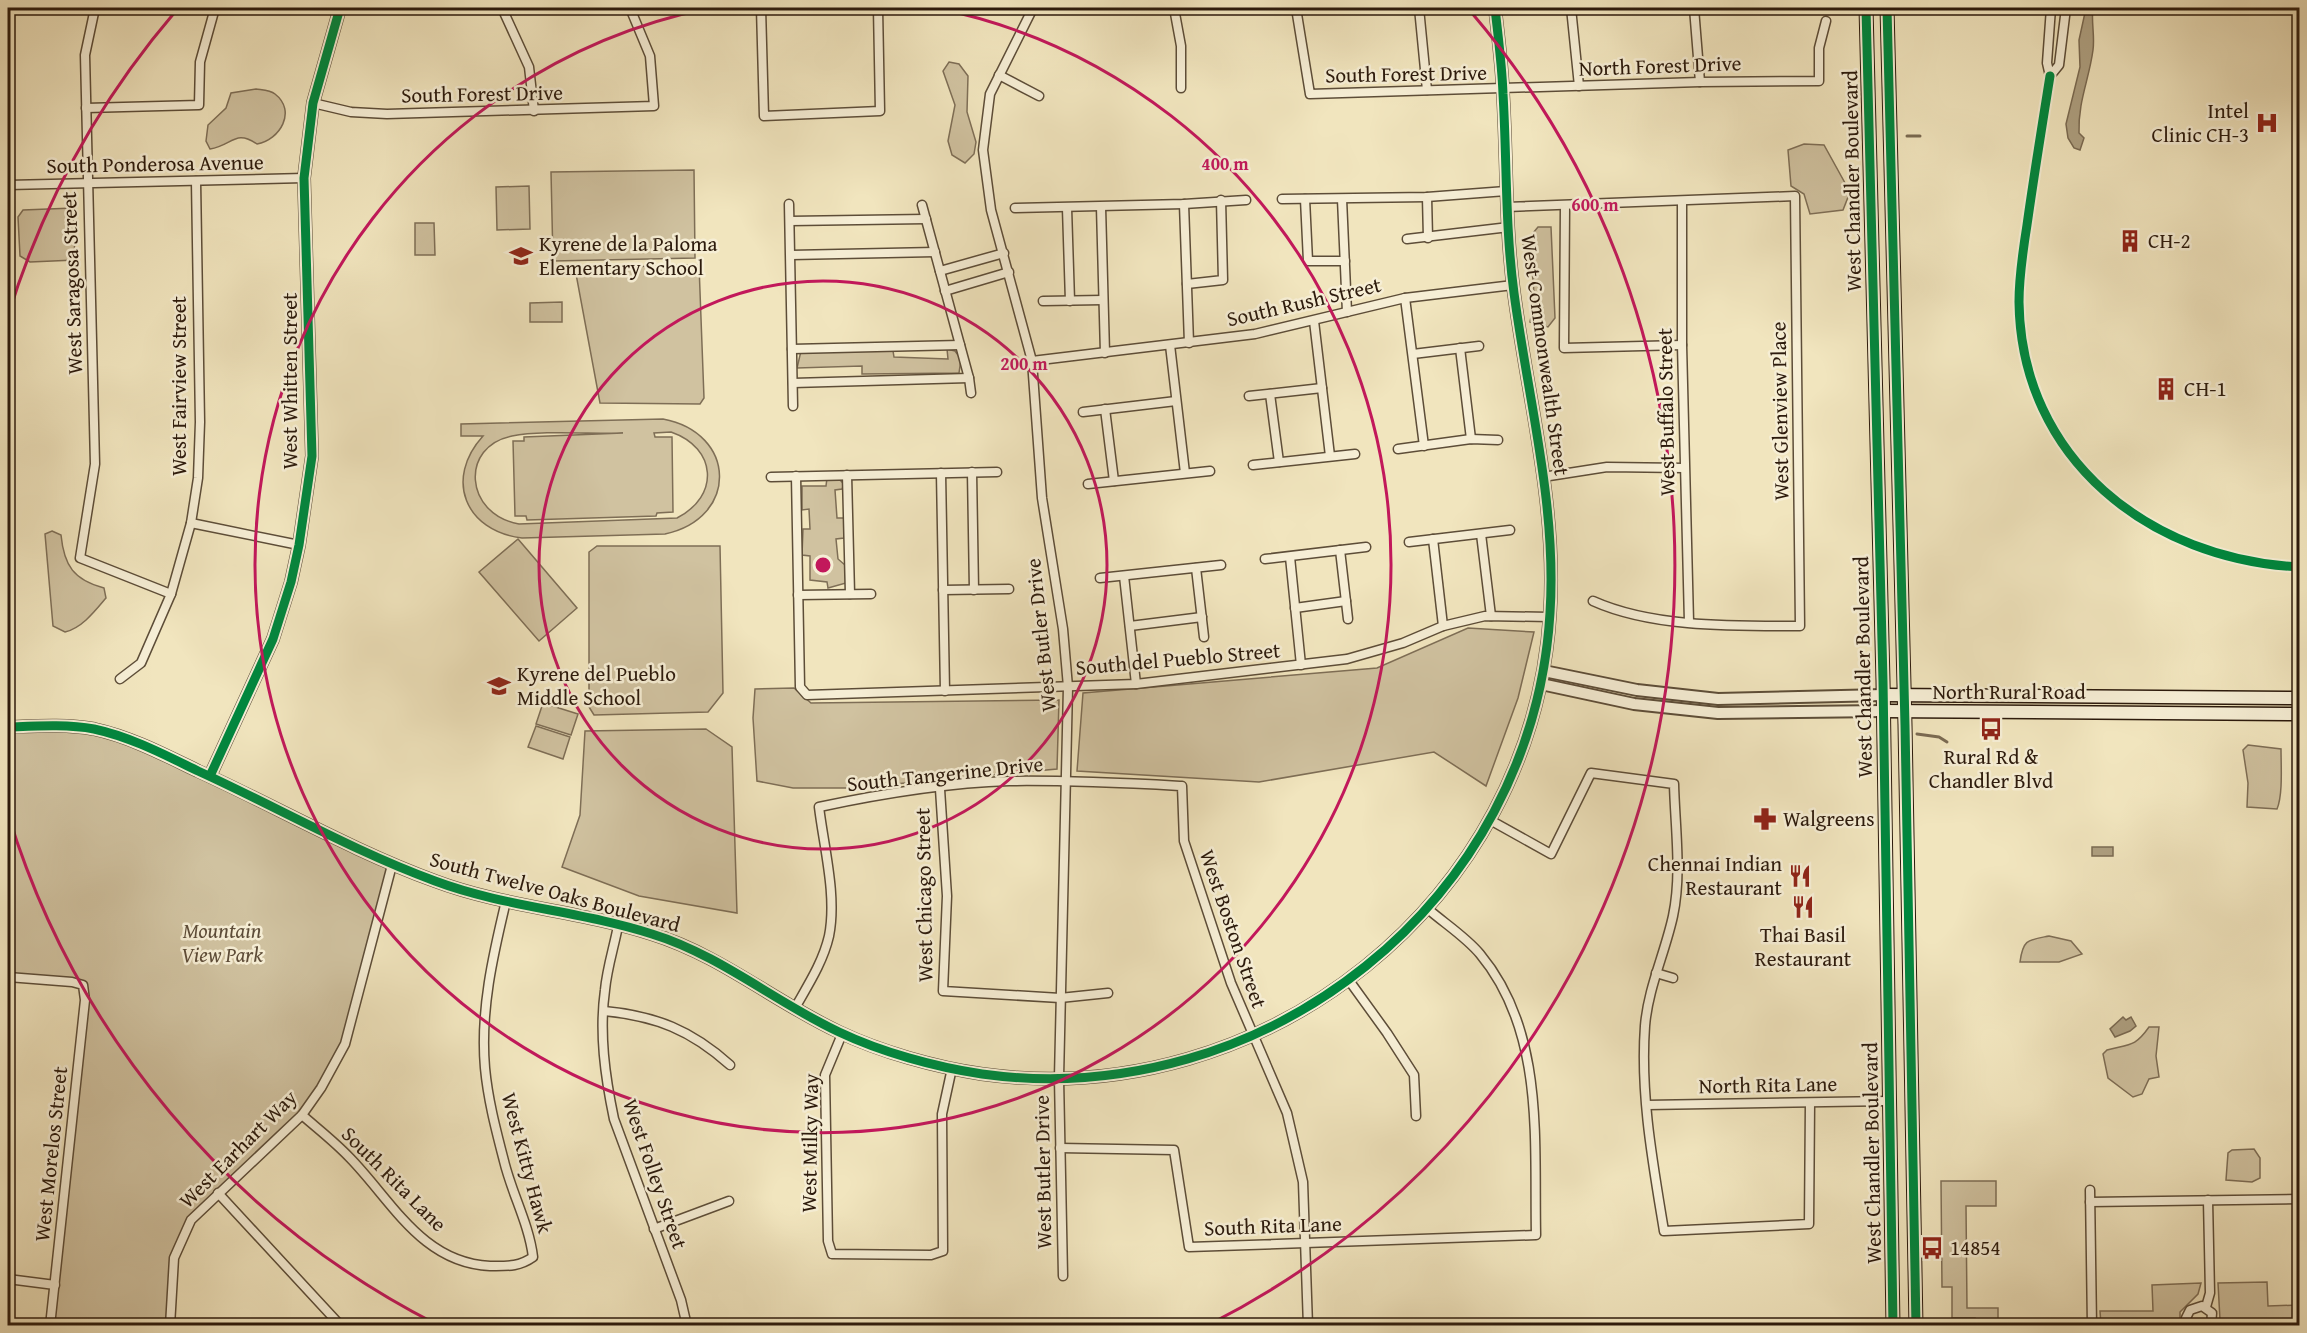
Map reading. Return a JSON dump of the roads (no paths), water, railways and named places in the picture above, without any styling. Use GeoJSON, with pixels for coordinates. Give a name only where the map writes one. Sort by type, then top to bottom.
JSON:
{"type":"FeatureCollection","features":[{"type":"Feature","properties":{"kind":"main road","name":"West Chandler Boulevard"},"geometry":{"type":"LineString","coordinates":[[1866,8],[1883,695],[1893,1326]]}},
{"type":"Feature","properties":{"kind":"main road","name":"West Chandler Boulevard"},"geometry":{"type":"LineString","coordinates":[[1887,8],[1904,694],[1916,1326]]}},
{"type":"Feature","properties":{"kind":"main road","name":"North Rural Road"},"geometry":{"type":"LineString","coordinates":[[1883,695],[2300,698]]}},
{"type":"Feature","properties":{"kind":"main road","name":"North Rural Road"},"geometry":{"type":"LineString","coordinates":[[1883,711],[2300,714]]}},
{"type":"Feature","properties":{"kind":"main road"},"geometry":{"type":"LineString","coordinates":[[1887,980],[1909,980]]}},
{"type":"Feature","properties":{"kind":"street","name":"West Saragosa Street"},"geometry":{"type":"LineString","coordinates":[[95,8],[85,55],[95,464],[80,558],[171,594]]}},
{"type":"Feature","properties":{"kind":"street"},"geometry":{"type":"LineString","coordinates":[[86,108],[199,105],[201,62],[215,8]]}},
{"type":"Feature","properties":{"kind":"street","name":"West Whitten Street"},"geometry":{"type":"LineString","coordinates":[[210,776],[273,639],[291,582],[299,545],[312,456],[304,178],[313,103],[339,8]]}},
{"type":"Feature","properties":{"kind":"street"},"geometry":{"type":"LineString","coordinates":[[502,8],[529,67],[534,111]]}},
{"type":"Feature","properties":{"kind":"street","name":"South Forest Drive"},"geometry":{"type":"LineString","coordinates":[[313,103],[351,112],[387,114],[654,106],[650,56],[630,8]]}},
{"type":"Feature","properties":{"kind":"street"},"geometry":{"type":"LineString","coordinates":[[761,8],[764,116],[880,111],[878,8]]}},
{"type":"Feature","properties":{"kind":"street","name":"West Butler Drive"},"geometry":{"type":"LineString","coordinates":[[1033,8],[990,94],[983,150],[990,210],[1004,253],[1032,362],[1042,498],[1063,629],[1068,687],[1068,780],[1059,1078],[1063,1276]]}},
{"type":"Feature","properties":{"kind":"street"},"geometry":{"type":"LineString","coordinates":[[1174,8],[1182,46],[1181,88]]}},
{"type":"Feature","properties":{"kind":"street","name":"South Forest Drive"},"geometry":{"type":"LineString","coordinates":[[1296,8],[1310,94],[1503,89]]}},
{"type":"Feature","properties":{"kind":"street"},"geometry":{"type":"LineString","coordinates":[[1419,8],[1427,90]]}},
{"type":"Feature","properties":{"kind":"street","name":"West Commonwealth Street"},"geometry":{"type":"LineString","coordinates":[[1495,8],[1503,89],[1506,191],[1513,285],[1544,477],[1553,549],[1550,617],[1544,671]]}},
{"type":"Feature","properties":{"kind":"street"},"geometry":{"type":"LineString","coordinates":[[1571,8],[1579,86]]}},
{"type":"Feature","properties":{"kind":"street"},"geometry":{"type":"LineString","coordinates":[[1694,8],[1700,82]]}},
{"type":"Feature","properties":{"kind":"street"},"geometry":{"type":"LineString","coordinates":[[2051,8],[2047,63],[2050,76],[2029,210],[2019,300],[2027,363],[2045,415],[2064,448],[2088,477],[2113,500],[2157,529],[2214,551],[2300,567]]}},
{"type":"Feature","properties":{"kind":"street"},"geometry":{"type":"LineString","coordinates":[[2050,76],[2059,65],[2066,8]]}},
{"type":"Feature","properties":{"kind":"street","name":"North Forest Drive"},"geometry":{"type":"LineString","coordinates":[[1503,89],[1700,82],[1819,81],[1819,48],[1826,21]]}},
{"type":"Feature","properties":{"kind":"street"},"geometry":{"type":"LineString","coordinates":[[999,75],[1039,96]]}},
{"type":"Feature","properties":{"kind":"street","name":"South Ponderosa Avenue"},"geometry":{"type":"LineString","coordinates":[[8,185],[304,178]]}},
{"type":"Feature","properties":{"kind":"street","name":"West Fairview Street"},"geometry":{"type":"LineString","coordinates":[[120,679],[141,663],[171,594],[190,523],[198,478],[200,423],[196,181]]}},
{"type":"Feature","properties":{"kind":"street"},"geometry":{"type":"LineString","coordinates":[[1282,199],[1427,197],[1506,191]]}},
{"type":"Feature","properties":{"kind":"street","name":"West Glenview Place"},"geometry":{"type":"LineString","coordinates":[[1682,201],[1795,196],[1800,626],[1689,622]]}},
{"type":"Feature","properties":{"kind":"street"},"geometry":{"type":"LineString","coordinates":[[1427,197],[1428,237]]}},
{"type":"Feature","properties":{"kind":"street"},"geometry":{"type":"LineString","coordinates":[[1305,198],[1308,261],[1345,261]]}},
{"type":"Feature","properties":{"kind":"street"},"geometry":{"type":"LineString","coordinates":[[1342,199],[1347,312]]}},
{"type":"Feature","properties":{"kind":"street"},"geometry":{"type":"LineString","coordinates":[[1187,284],[1223,280],[1221,200]]}},
{"type":"Feature","properties":{"kind":"street"},"geometry":{"type":"LineString","coordinates":[[1015,208],[1144,206],[1246,200]]}},
{"type":"Feature","properties":{"kind":"street"},"geometry":{"type":"LineString","coordinates":[[1507,207],[1682,201]]}},
{"type":"Feature","properties":{"kind":"street","name":"West Buffalo Street"},"geometry":{"type":"LineString","coordinates":[[1682,201],[1684,468],[1689,622]]}},
{"type":"Feature","properties":{"kind":"street"},"geometry":{"type":"LineString","coordinates":[[789,204],[793,406]]}},
{"type":"Feature","properties":{"kind":"street"},"geometry":{"type":"LineString","coordinates":[[1184,204],[1189,343]]}},
{"type":"Feature","properties":{"kind":"street"},"geometry":{"type":"LineString","coordinates":[[922,205],[969,378],[970,393]]}},
{"type":"Feature","properties":{"kind":"street"},"geometry":{"type":"LineString","coordinates":[[1564,206],[1564,348],[1682,345]]}},
{"type":"Feature","properties":{"kind":"street"},"geometry":{"type":"LineString","coordinates":[[1101,207],[1105,353]]}},
{"type":"Feature","properties":{"kind":"street"},"geometry":{"type":"LineString","coordinates":[[1067,208],[1070,301]]}},
{"type":"Feature","properties":{"kind":"street"},"geometry":{"type":"LineString","coordinates":[[790,221],[926,219]]}},
{"type":"Feature","properties":{"kind":"street"},"geometry":{"type":"LineString","coordinates":[[1407,238],[1509,227]]}},
{"type":"Feature","properties":{"kind":"street"},"geometry":{"type":"LineString","coordinates":[[790,255],[934,252]]}},
{"type":"Feature","properties":{"kind":"street"},"geometry":{"type":"LineString","coordinates":[[940,271],[1004,253]]}},
{"type":"Feature","properties":{"kind":"street"},"geometry":{"type":"LineString","coordinates":[[945,291],[1009,272]]}},
{"type":"Feature","properties":{"kind":"street","name":"South Rush Street"},"geometry":{"type":"LineString","coordinates":[[1032,362],[1275,331],[1405,298],[1513,285]]}},
{"type":"Feature","properties":{"kind":"street"},"geometry":{"type":"LineString","coordinates":[[1405,298],[1424,446]]}},
{"type":"Feature","properties":{"kind":"street"},"geometry":{"type":"LineString","coordinates":[[1043,302],[1103,300]]}},
{"type":"Feature","properties":{"kind":"street"},"geometry":{"type":"LineString","coordinates":[[1314,321],[1330,456]]}},
{"type":"Feature","properties":{"kind":"street"},"geometry":{"type":"LineString","coordinates":[[792,349],[960,345]]}},
{"type":"Feature","properties":{"kind":"street"},"geometry":{"type":"LineString","coordinates":[[1170,345],[1185,473]]}},
{"type":"Feature","properties":{"kind":"street"},"geometry":{"type":"LineString","coordinates":[[1413,354],[1479,346]]}},
{"type":"Feature","properties":{"kind":"street"},"geometry":{"type":"LineString","coordinates":[[1460,348],[1471,439]]}},
{"type":"Feature","properties":{"kind":"street"},"geometry":{"type":"LineString","coordinates":[[793,383],[969,378]]}},
{"type":"Feature","properties":{"kind":"street"},"geometry":{"type":"LineString","coordinates":[[1249,396],[1322,388]]}},
{"type":"Feature","properties":{"kind":"street"},"geometry":{"type":"LineString","coordinates":[[1270,394],[1278,462]]}},
{"type":"Feature","properties":{"kind":"street"},"geometry":{"type":"LineString","coordinates":[[1083,412],[1176,401]]}},
{"type":"Feature","properties":{"kind":"street"},"geometry":{"type":"LineString","coordinates":[[1105,410],[1114,481]]}},
{"type":"Feature","properties":{"kind":"street"},"geometry":{"type":"LineString","coordinates":[[1398,449],[1471,439],[1498,440]]}},
{"type":"Feature","properties":{"kind":"street"},"geometry":{"type":"LineString","coordinates":[[1253,465],[1355,454]]}},
{"type":"Feature","properties":{"kind":"street"},"geometry":{"type":"LineString","coordinates":[[1544,477],[1607,467],[1684,468]]}},
{"type":"Feature","properties":{"kind":"street"},"geometry":{"type":"LineString","coordinates":[[1088,484],[1210,471]]}},
{"type":"Feature","properties":{"kind":"street"},"geometry":{"type":"LineString","coordinates":[[972,472],[974,590]]}},
{"type":"Feature","properties":{"kind":"street"},"geometry":{"type":"LineString","coordinates":[[771,477],[996,472]]}},
{"type":"Feature","properties":{"kind":"street"},"geometry":{"type":"LineString","coordinates":[[941,473],[945,691]]}},
{"type":"Feature","properties":{"kind":"street"},"geometry":{"type":"LineString","coordinates":[[847,475],[850,594]]}},
{"type":"Feature","properties":{"kind":"street"},"geometry":{"type":"LineString","coordinates":[[796,476],[798,595],[871,594]]}},
{"type":"Feature","properties":{"kind":"street"},"geometry":{"type":"LineString","coordinates":[[190,523],[299,545]]}},
{"type":"Feature","properties":{"kind":"street"},"geometry":{"type":"LineString","coordinates":[[1408,542],[1510,530]]}},
{"type":"Feature","properties":{"kind":"street"},"geometry":{"type":"LineString","coordinates":[[1481,534],[1491,616]]}},
{"type":"Feature","properties":{"kind":"street"},"geometry":{"type":"LineString","coordinates":[[1433,539],[1443,626]]}},
{"type":"Feature","properties":{"kind":"street"},"geometry":{"type":"LineString","coordinates":[[1265,559],[1366,547]]}},
{"type":"Feature","properties":{"kind":"street"},"geometry":{"type":"LineString","coordinates":[[1340,550],[1348,619]]}},
{"type":"Feature","properties":{"kind":"street"},"geometry":{"type":"LineString","coordinates":[[1290,557],[1301,665]]}},
{"type":"Feature","properties":{"kind":"street"},"geometry":{"type":"LineString","coordinates":[[1100,578],[1221,565]]}},
{"type":"Feature","properties":{"kind":"street"},"geometry":{"type":"LineString","coordinates":[[1196,568],[1204,637]]}},
{"type":"Feature","properties":{"kind":"street"},"geometry":{"type":"LineString","coordinates":[[1124,576],[1136,684]]}},
{"type":"Feature","properties":{"kind":"street"},"geometry":{"type":"LineString","coordinates":[[943,590],[1009,589]]}},
{"type":"Feature","properties":{"kind":"street","name":"South del Pueblo Street"},"geometry":{"type":"LineString","coordinates":[[798,595],[800,687],[803,692],[811,695],[1136,684],[1368,655],[1443,626],[1491,616],[1550,617]]}},
{"type":"Feature","properties":{"kind":"street"},"geometry":{"type":"LineString","coordinates":[[1295,608],[1346,601]]}},
{"type":"Feature","properties":{"kind":"street"},"geometry":{"type":"LineString","coordinates":[[1593,601],[1630,614],[1689,622]]}},
{"type":"Feature","properties":{"kind":"street"},"geometry":{"type":"LineString","coordinates":[[1130,626],[1202,617]]}},
{"type":"Feature","properties":{"kind":"street","name":"North Rural Road"},"geometry":{"type":"LineString","coordinates":[[1544,671],[1682,696],[1750,699],[1883,695]]}},
{"type":"Feature","properties":{"kind":"street","name":"South Twelve Oaks Boulevard"},"geometry":{"type":"LineString","coordinates":[[8,726],[93,729],[140,744],[392,865],[443,885],[651,933],[690,949],[842,1034],[952,1068],[989,1074],[1059,1078],[1150,1068],[1199,1058],[1253,1036],[1303,1011],[1390,947],[1428,909],[1456,873],[1490,820],[1524,748],[1544,671]]}},
{"type":"Feature","properties":{"kind":"street","name":"North Rural Road"},"geometry":{"type":"LineString","coordinates":[[1541,684],[1646,705],[1750,713],[1883,711]]}},
{"type":"Feature","properties":{"kind":"street"},"geometry":{"type":"LineString","coordinates":[[1750,699],[1750,713]]}},
{"type":"Feature","properties":{"kind":"street"},"geometry":{"type":"LineString","coordinates":[[1490,820],[1551,854],[1592,773],[1674,784],[1676,890],[1673,915],[1649,997],[1645,1028],[1647,1106],[1664,1231],[1809,1224],[1810,1103]]}},
{"type":"Feature","properties":{"kind":"street","name":"South Tangerine Drive"},"geometry":{"type":"LineString","coordinates":[[795,1008],[820,963],[829,937],[831,911],[819,807],[940,789],[1006,782],[1068,780],[1182,786]]}},
{"type":"Feature","properties":{"kind":"street","name":"West Boston Street"},"geometry":{"type":"LineString","coordinates":[[1182,786],[1184,841],[1231,983],[1287,1113],[1303,1182],[1308,1326]]}},
{"type":"Feature","properties":{"kind":"street","name":"West Chicago Street"},"geometry":{"type":"LineString","coordinates":[[940,789],[947,896],[943,991],[1060,998]]}},
{"type":"Feature","properties":{"kind":"street","name":"West Earhart Way"},"geometry":{"type":"LineString","coordinates":[[170,1326],[171,1281],[180,1240],[191,1220],[302,1115],[321,1088],[345,1044],[392,865]]}},
{"type":"Feature","properties":{"kind":"street","name":"West Kitty Hawk"},"geometry":{"type":"LineString","coordinates":[[506,901],[489,982],[484,1027],[485,1066],[490,1107],[505,1165],[531,1243],[533,1257]]}},
{"type":"Feature","properties":{"kind":"street","name":"South Rita Lane"},"geometry":{"type":"LineString","coordinates":[[1060,1148],[1174,1150],[1189,1247],[1536,1235],[1534,1110],[1526,1047],[1508,998],[1479,953],[1428,909]]}},
{"type":"Feature","properties":{"kind":"street","name":"West Folley Street"},"geometry":{"type":"LineString","coordinates":[[618,926],[605,990],[603,1058],[614,1119],[681,1300],[687,1326]]}},
{"type":"Feature","properties":{"kind":"street"},"geometry":{"type":"LineString","coordinates":[[1656,973],[1673,978]]}},
{"type":"Feature","properties":{"kind":"street","name":"West Morelos Street"},"geometry":{"type":"LineString","coordinates":[[8,977],[72,982],[83,986],[85,1000],[50,1326]]}},
{"type":"Feature","properties":{"kind":"street"},"geometry":{"type":"LineString","coordinates":[[1348,980],[1414,1075],[1416,1116]]}},
{"type":"Feature","properties":{"kind":"street"},"geometry":{"type":"LineString","coordinates":[[1060,998],[1108,993]]}},
{"type":"Feature","properties":{"kind":"street"},"geometry":{"type":"LineString","coordinates":[[604,1011],[638,1014],[687,1031],[730,1065]]}},
{"type":"Feature","properties":{"kind":"street","name":"West Milky Way"},"geometry":{"type":"LineString","coordinates":[[842,1034],[825,1076],[828,1241],[832,1254],[931,1255],[943,1251],[942,1114],[952,1068]]}},
{"type":"Feature","properties":{"kind":"street","name":"North Rita Lane"},"geometry":{"type":"LineString","coordinates":[[1647,1106],[1889,1101]]}},
{"type":"Feature","properties":{"kind":"street","name":"South Rita Lane"},"geometry":{"type":"LineString","coordinates":[[302,1115],[350,1158],[418,1236],[452,1259],[477,1265],[521,1266],[533,1257]]}},
{"type":"Feature","properties":{"kind":"street"},"geometry":{"type":"LineString","coordinates":[[2090,1190],[2092,1326]]}},
{"type":"Feature","properties":{"kind":"street"},"geometry":{"type":"LineString","coordinates":[[218,1193],[339,1325]]}},
{"type":"Feature","properties":{"kind":"street"},"geometry":{"type":"LineString","coordinates":[[2090,1202],[2300,1199]]}},
{"type":"Feature","properties":{"kind":"street"},"geometry":{"type":"LineString","coordinates":[[2206,1307],[2210,1293],[2208,1200]]}},
{"type":"Feature","properties":{"kind":"street"},"geometry":{"type":"LineString","coordinates":[[654,1229],[729,1201]]}},
{"type":"Feature","properties":{"kind":"street"},"geometry":{"type":"LineString","coordinates":[[8,1279],[55,1285]]}},
{"type":"Feature","properties":{"kind":"street"},"geometry":{"type":"LineString","coordinates":[[2188,1326],[2186,1318],[2190,1310],[2198,1306],[2206,1307],[2212,1313],[2211,1326]]}},
{"type":"Feature","properties":{"kind":"waterway"},"geometry":{"type":"LineString","coordinates":[[1907,136],[1920,136]]}},
{"type":"Feature","properties":{"kind":"waterway"},"geometry":{"type":"LineString","coordinates":[[1917,734],[1939,737],[1947,742]]}},
{"type":"Feature","properties":{"kind":"waterway"},"geometry":{"type":"LineString","coordinates":[[2094,1323],[2110,1323]]}},
{"type":"Feature","properties":{"kind":"place","name":"Intel Clinic CH-3"},"geometry":{"type":"Point","coordinates":[2267,123]}},
{"type":"Feature","properties":{"kind":"place","name":"CH-2"},"geometry":{"type":"Point","coordinates":[2130,241]}},
{"type":"Feature","properties":{"kind":"place","name":"Kyrene de la Paloma Elementary School"},"geometry":{"type":"Point","coordinates":[521,256]}},
{"type":"Feature","properties":{"kind":"place","name":"CH-1"},"geometry":{"type":"Point","coordinates":[2166,389]}},
{"type":"Feature","properties":{"kind":"place","name":"Kyrene del Pueblo Middle School"},"geometry":{"type":"Point","coordinates":[499,686]}},
{"type":"Feature","properties":{"kind":"place","name":"Rural Rd & Chandler Blvd"},"geometry":{"type":"Point","coordinates":[1991,729]}},
{"type":"Feature","properties":{"kind":"place","name":"Walgreens"},"geometry":{"type":"Point","coordinates":[1765,819]}},
{"type":"Feature","properties":{"kind":"place","name":"Chennai Indian Restaurant"},"geometry":{"type":"Point","coordinates":[1800,876]}},
{"type":"Feature","properties":{"kind":"place","name":"Thai Basil Restaurant"},"geometry":{"type":"Point","coordinates":[1803,907]}},
{"type":"Feature","properties":{"kind":"place","name":"14854"},"geometry":{"type":"Point","coordinates":[1932,1248]}},
{"type":"Feature","properties":{"kind":"park label","name":"Mountain View Park"},"geometry":{"type":"Point","coordinates":[222,943]}}]}
